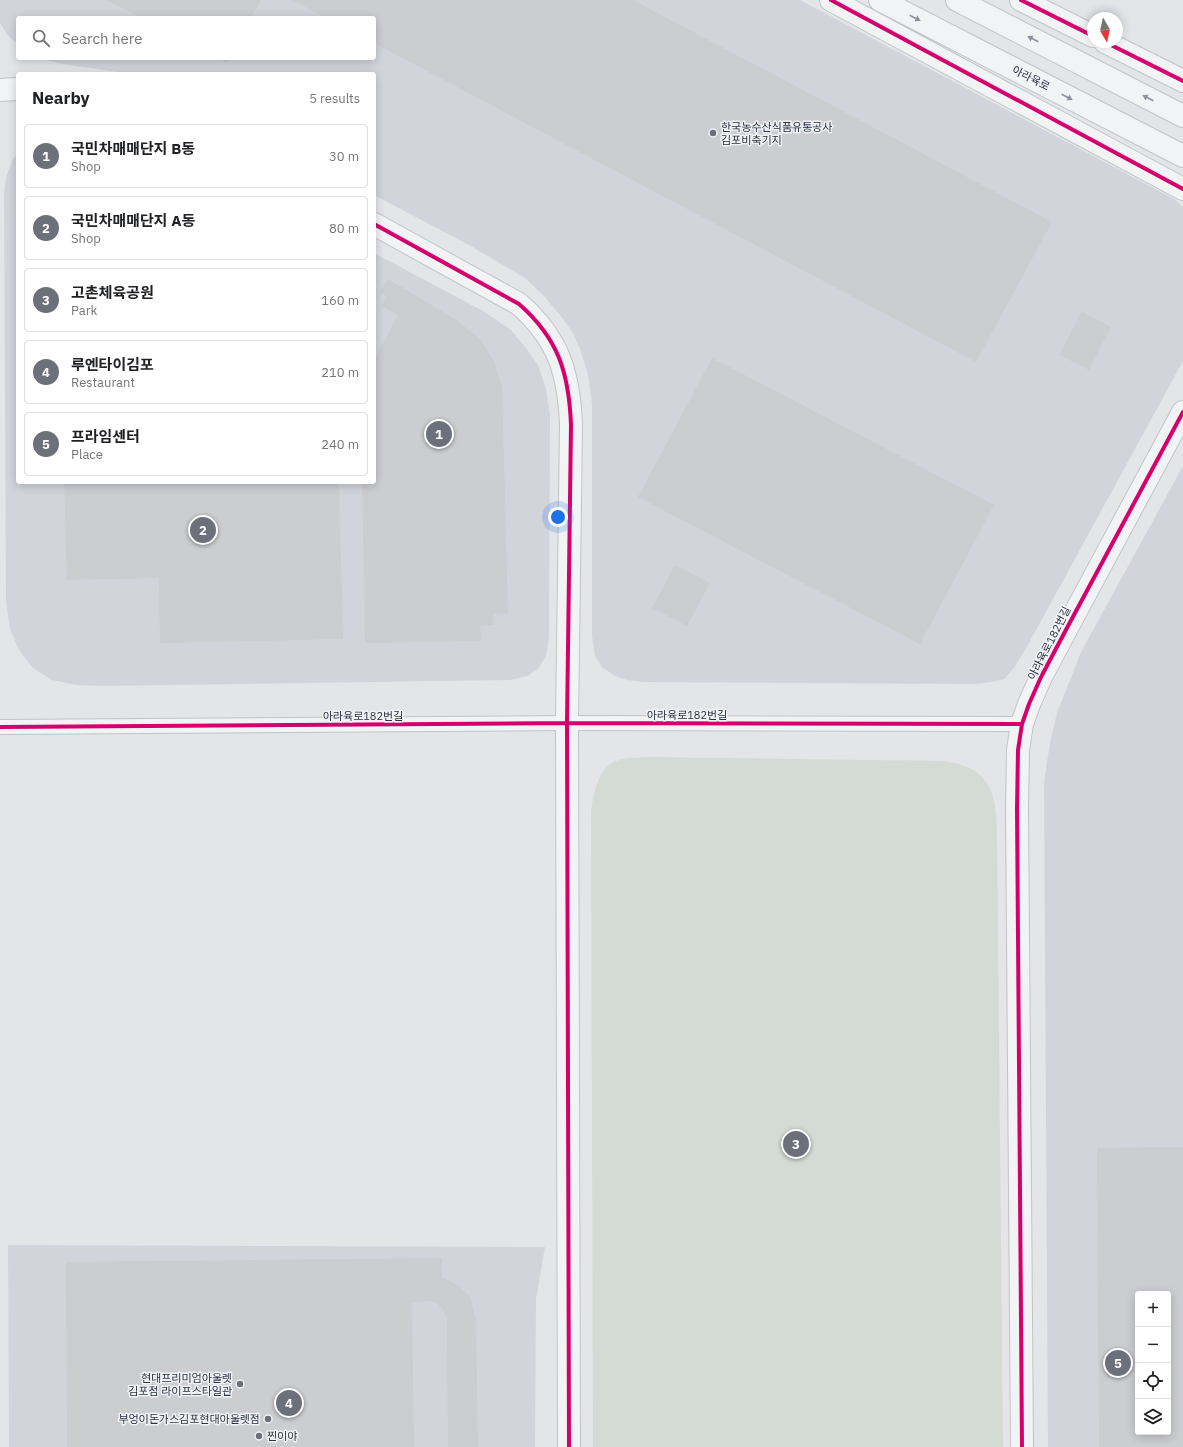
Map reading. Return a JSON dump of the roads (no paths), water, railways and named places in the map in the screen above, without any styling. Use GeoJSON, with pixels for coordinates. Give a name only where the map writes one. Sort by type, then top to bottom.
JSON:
{"type":"FeatureCollection","features":[{"type":"Feature","properties":{"kind":"street"},"geometry":{"type":"LineString","coordinates":[[831,0],[1183,188]]}},
{"type":"Feature","properties":{"kind":"street","name":"아라육로"},"geometry":{"type":"LineString","coordinates":[[880,0],[1183,156]]}},
{"type":"Feature","properties":{"kind":"street"},"geometry":{"type":"LineString","coordinates":[[957,0],[1183,116]]}},
{"type":"Feature","properties":{"kind":"street"},"geometry":{"type":"LineString","coordinates":[[1021,0],[1087,33]]}},
{"type":"Feature","properties":{"kind":"street"},"geometry":{"type":"LineString","coordinates":[[1117,48],[1183,81]]}},
{"type":"Feature","properties":{"kind":"street"},"geometry":{"type":"LineString","coordinates":[[0,90],[16,89]]}},
{"type":"Feature","properties":{"kind":"street"},"geometry":{"type":"LineString","coordinates":[[376,225],[519,304],[539,324],[560,357],[566,378],[570,402],[571,425],[567,724],[568,1447]]}},
{"type":"Feature","properties":{"kind":"street","name":"아라육로182번길"},"geometry":{"type":"LineString","coordinates":[[1022,724],[1041,677],[1183,412]]}},
{"type":"Feature","properties":{"kind":"street"},"geometry":{"type":"LineString","coordinates":[[1022,724],[1017,772],[1022,1447]]}},
{"type":"Feature","properties":{"kind":"lane","name":"아라육로182번길"},"geometry":{"type":"LineString","coordinates":[[0,727],[567,724],[1022,724]]}},
{"type":"Feature","properties":{"kind":"place","name":"한국농수산식품유통공사 김포비축기지"},"geometry":{"type":"Point","coordinates":[713,133]}},
{"type":"Feature","properties":{"kind":"place","name":"국민차매매단지 B동"},"geometry":{"type":"Point","coordinates":[439,434]}},
{"type":"Feature","properties":{"kind":"place","name":"국민차매매단지 A동"},"geometry":{"type":"Point","coordinates":[203,530]}},
{"type":"Feature","properties":{"kind":"place","name":"고촌체육공원"},"geometry":{"type":"Point","coordinates":[796,1144]}},
{"type":"Feature","properties":{"kind":"place","name":"프라임센터"},"geometry":{"type":"Point","coordinates":[1118,1363]}},
{"type":"Feature","properties":{"kind":"place","name":"현대프리미엄아울렛 김포점 라이프스타일관"},"geometry":{"type":"Point","coordinates":[240,1384]}},
{"type":"Feature","properties":{"kind":"place","name":"루엔타이김포"},"geometry":{"type":"Point","coordinates":[289,1403]}},
{"type":"Feature","properties":{"kind":"place","name":"부엉이돈가스김포현대아울렛점"},"geometry":{"type":"Point","coordinates":[268,1419]}},
{"type":"Feature","properties":{"kind":"place","name":"찐이야"},"geometry":{"type":"Point","coordinates":[259,1436]}}]}
